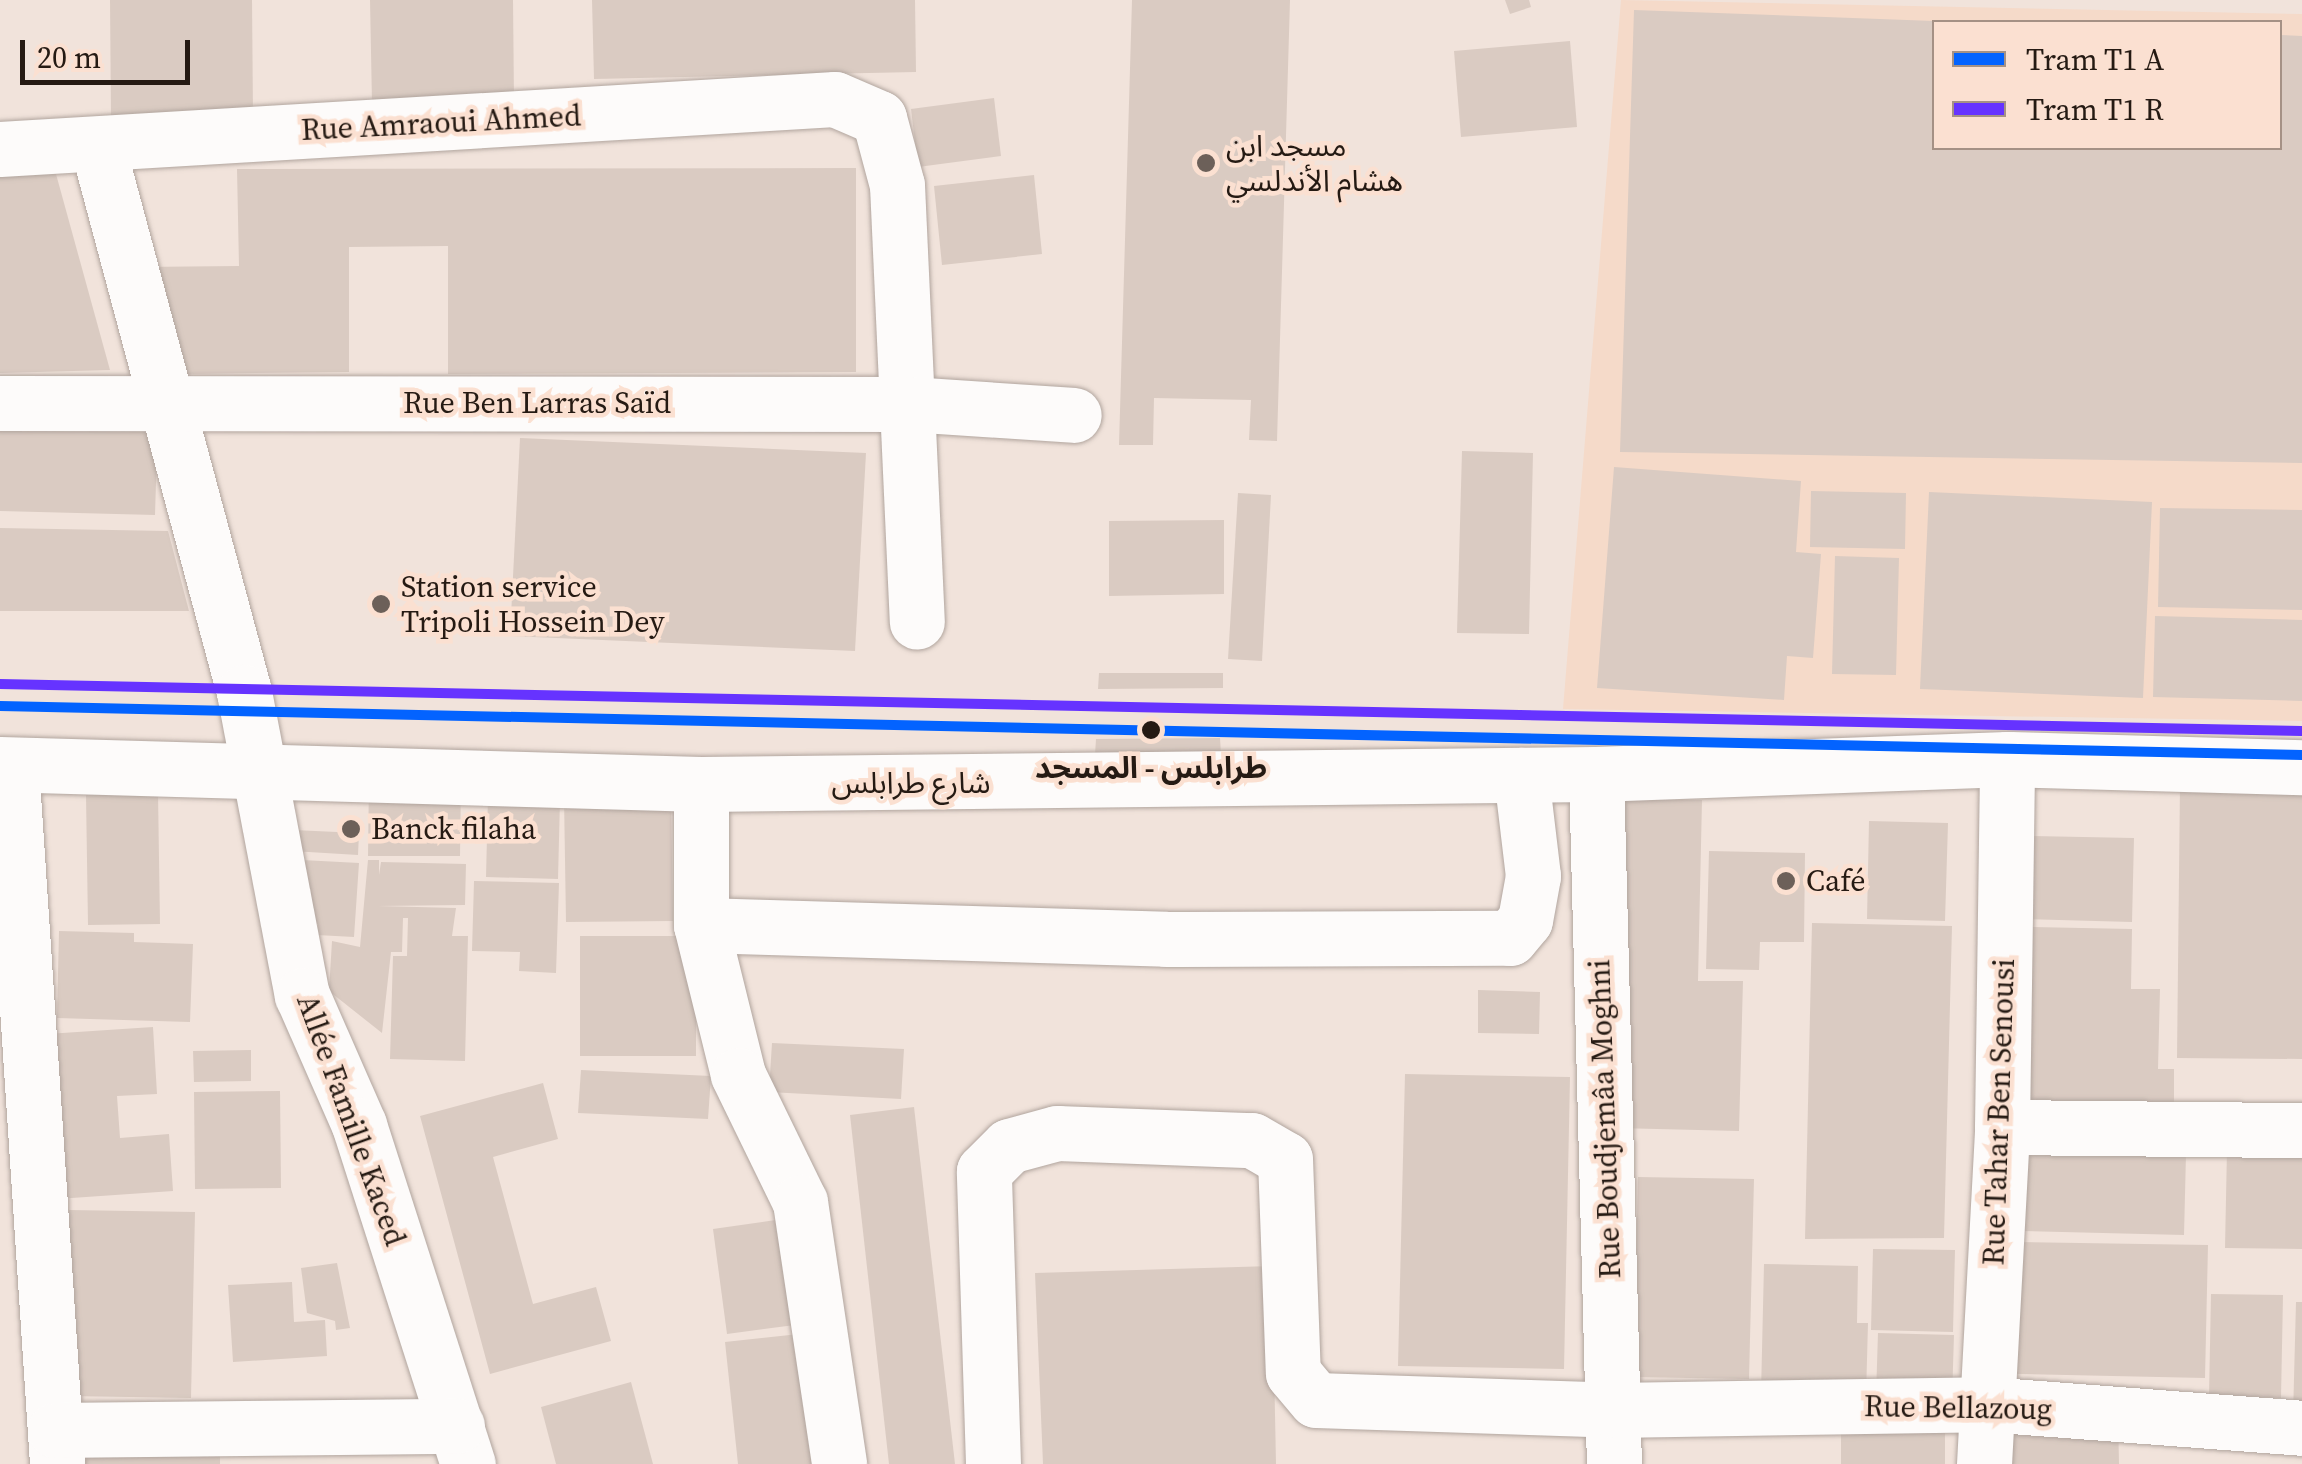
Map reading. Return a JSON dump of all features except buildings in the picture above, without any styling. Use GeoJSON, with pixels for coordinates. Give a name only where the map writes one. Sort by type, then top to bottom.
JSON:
{"type":"FeatureCollection","features":[{"type":"Feature","properties":{"kind":"street","name":"Rue Amraoui Ahmed"},"geometry":{"type":"LineString","coordinates":[[0,149],[835,99],[879,118],[898,185],[909,404]]}},
{"type":"Feature","properties":{"kind":"street","name":"Allée Famille Kaced"},"geometry":{"type":"LineString","coordinates":[[96,144],[244,692],[302,995],[359,1125],[462,1445]]}},
{"type":"Feature","properties":{"kind":"street","name":"Rue Ben Larras Saïd"},"geometry":{"type":"LineString","coordinates":[[0,403],[909,404],[1074,415]]}},
{"type":"Feature","properties":{"kind":"street"},"geometry":{"type":"LineString","coordinates":[[909,404],[917,622]]}},
{"type":"Feature","properties":{"kind":"street","name":"شارع طرابلس"},"geometry":{"type":"LineString","coordinates":[[5,764],[701,784],[1596,774],[2007,759],[2302,767]]}},
{"type":"Feature","properties":{"kind":"street","name":"Rue Tahar Ben Senousi"},"geometry":{"type":"LineString","coordinates":[[1984,1464],[2002,1127],[2007,759]]}},
{"type":"Feature","properties":{"kind":"street"},"geometry":{"type":"LineString","coordinates":[[5,764],[56,1447],[462,1445]]}},
{"type":"Feature","properties":{"kind":"street","name":"Rue Boudjemâa Moghni"},"geometry":{"type":"LineString","coordinates":[[1596,774],[1614,1464]]}},
{"type":"Feature","properties":{"kind":"street"},"geometry":{"type":"LineString","coordinates":[[701,925],[1166,939],[1510,938],[1525,920],[1533,876],[1521,775]]}},
{"type":"Feature","properties":{"kind":"street"},"geometry":{"type":"LineString","coordinates":[[701,784],[701,925],[738,1074],[800,1202],[839,1464]]}},
{"type":"Feature","properties":{"kind":"street"},"geometry":{"type":"LineString","coordinates":[[2002,1127],[2302,1130]]}},
{"type":"Feature","properties":{"kind":"street","name":"Rue Bellazoug"},"geometry":{"type":"LineString","coordinates":[[993,1464],[984,1171],[1008,1146],[1057,1133],[1252,1140],[1285,1159],[1293,1373],[1316,1400],[1613,1410],[1986,1404],[2302,1428]]}},
{"type":"Feature","properties":{"kind":"shaded area"},"geometry":{"type":"Polygon","coordinates":[[[1621,0],[2302,14],[2302,721],[1563,709],[1621,0]]]}},
{"type":"Feature","properties":{"kind":"transit line"},"geometry":{"type":"LineString","coordinates":[[0,684],[2302,731]]}},
{"type":"Feature","properties":{"kind":"transit line"},"geometry":{"type":"LineString","coordinates":[[0,706],[2302,755]]}},
{"type":"Feature","properties":{"kind":"place","name":"مسجد ابن هشام الأندلسي"},"geometry":{"type":"Point","coordinates":[1206,163]}},
{"type":"Feature","properties":{"kind":"place","name":"Station service Tripoli Hossein Dey"},"geometry":{"type":"Point","coordinates":[381,604]}},
{"type":"Feature","properties":{"kind":"place","name":"طرابلس - المسجد"},"geometry":{"type":"Point","coordinates":[1151,730]}},
{"type":"Feature","properties":{"kind":"place","name":"Banck filaha"},"geometry":{"type":"Point","coordinates":[351,829]}},
{"type":"Feature","properties":{"kind":"place","name":"Café"},"geometry":{"type":"Point","coordinates":[1786,881]}}]}
